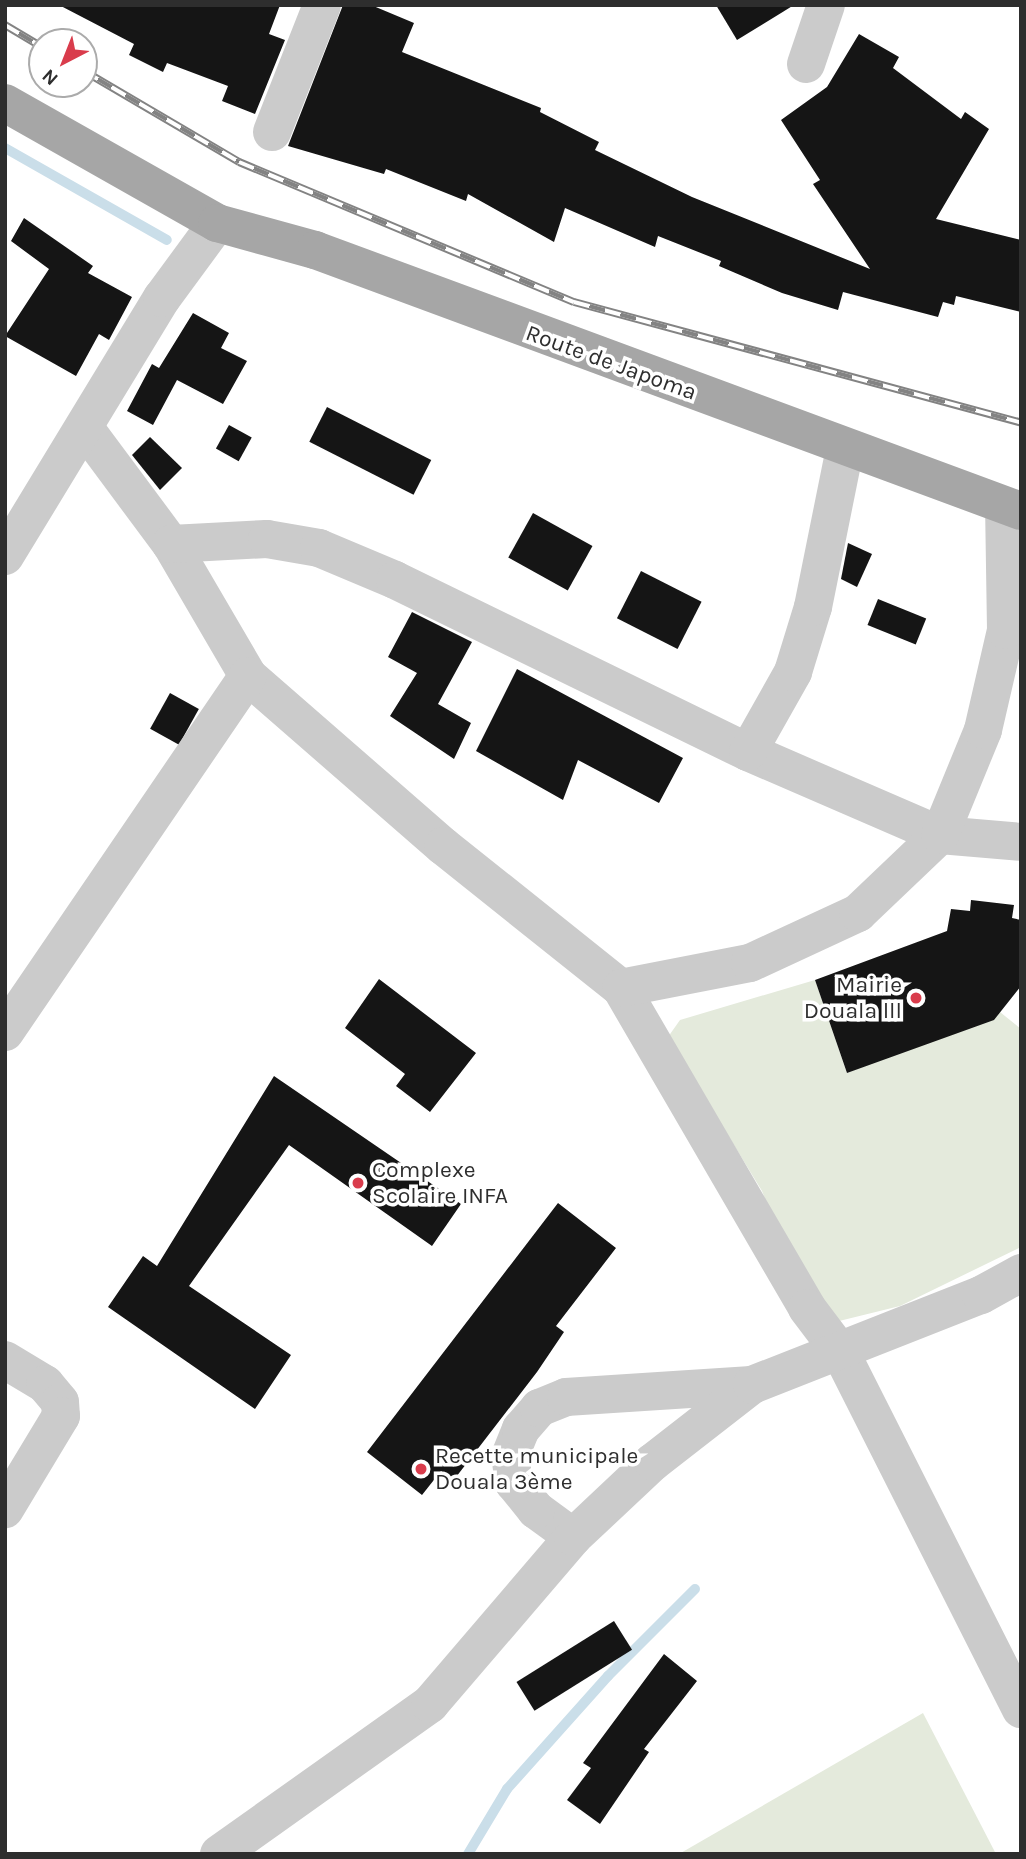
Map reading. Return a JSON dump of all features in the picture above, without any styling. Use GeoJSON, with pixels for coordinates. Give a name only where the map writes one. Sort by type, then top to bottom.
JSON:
{"type":"FeatureCollection","features":[{"type":"Feature","properties":{"kind":"main road","name":"Route de Japoma"},"geometry":{"type":"LineString","coordinates":[[8,110],[217,223],[315,250],[1013,509]]}},
{"type":"Feature","properties":{"kind":"street"},"geometry":{"type":"LineString","coordinates":[[272,132],[322,5]]}},
{"type":"Feature","properties":{"kind":"street"},"geometry":{"type":"LineString","coordinates":[[806,64],[827,5]]}},
{"type":"Feature","properties":{"kind":"street"},"geometry":{"type":"LineString","coordinates":[[5,556],[162,298],[217,223]]}},
{"type":"Feature","properties":{"kind":"street"},"geometry":{"type":"LineString","coordinates":[[84,428],[171,544],[248,676],[443,846],[621,988],[807,1308],[841,1353],[1021,1709]]}},
{"type":"Feature","properties":{"kind":"street"},"geometry":{"type":"LineString","coordinates":[[748,752],[793,673],[813,607],[845,448]]}},
{"type":"Feature","properties":{"kind":"street"},"geometry":{"type":"LineString","coordinates":[[621,988],[750,963],[858,913],[940,835],[983,730],[1006,630],[1014,575],[1013,509]]}},
{"type":"Feature","properties":{"kind":"street"},"geometry":{"type":"LineString","coordinates":[[171,544],[267,539],[319,548],[395,580],[748,752],[940,835],[1021,842]]}},
{"type":"Feature","properties":{"kind":"street"},"geometry":{"type":"LineString","coordinates":[[5,1032],[248,676]]}},
{"type":"Feature","properties":{"kind":"street"},"geometry":{"type":"LineString","coordinates":[[573,1537],[536,1510],[514,1483],[510,1456],[521,1429],[539,1408],[566,1397],[752,1385],[841,1353],[981,1295],[1021,1273]]}},
{"type":"Feature","properties":{"kind":"street"},"geometry":{"type":"LineString","coordinates":[[5,1360],[45,1384],[60,1402],[61,1416],[5,1509]]}},
{"type":"Feature","properties":{"kind":"street"},"geometry":{"type":"LineString","coordinates":[[219,1854],[430,1704],[573,1537],[653,1462],[752,1385]]}},
{"type":"Feature","properties":{"kind":"shaded area"},"geometry":{"type":"Polygon","coordinates":[[[815,980],[847,1073],[1000,1012],[1021,1029],[1021,1247],[900,1306],[827,1324],[801,1289],[762,1191],[668,1037],[680,1020],[815,980]]]}},
{"type":"Feature","properties":{"kind":"shaded area"},"geometry":{"type":"Polygon","coordinates":[[[923,1713],[996,1854],[679,1854],[923,1713]]]}},
{"type":"Feature","properties":{"kind":"building"},"geometry":{"type":"Polygon","coordinates":[[[59,5],[280,5],[269,34],[285,40],[255,114],[222,101],[228,86],[167,63],[163,72],[129,55],[134,44],[59,5]]]}},
{"type":"Feature","properties":{"kind":"building"},"geometry":{"type":"Polygon","coordinates":[[[343,5],[371,5],[414,23],[402,52],[541,108],[540,112],[599,142],[595,150],[692,197],[870,269],[813,184],[820,180],[781,120],[827,87],[859,34],[899,57],[893,68],[961,119],[965,112],[989,129],[936,219],[1021,240],[1021,312],[956,296],[954,305],[943,302],[938,317],[843,292],[838,310],[782,293],[719,266],[721,261],[658,236],[655,247],[565,208],[554,242],[468,194],[466,201],[386,169],[384,174],[288,146],[343,5]]]}},
{"type":"Feature","properties":{"kind":"building"},"geometry":{"type":"Polygon","coordinates":[[[716,5],[794,5],[737,40],[716,5]]]}},
{"type":"Feature","properties":{"kind":"building"},"geometry":{"type":"Polygon","coordinates":[[[24,218],[93,266],[88,273],[132,297],[109,340],[99,334],[76,376],[5,336],[49,269],[11,241],[24,218]]]}},
{"type":"Feature","properties":{"kind":"building"},"geometry":{"type":"Polygon","coordinates":[[[193,313],[229,333],[221,348],[247,361],[223,404],[177,380],[153,425],[127,411],[152,364],[159,368],[193,313]]]}},
{"type":"Feature","properties":{"kind":"building"},"geometry":{"type":"Polygon","coordinates":[[[327,407],[431,460],[414,495],[309,442],[327,407]]]}},
{"type":"Feature","properties":{"kind":"building"},"geometry":{"type":"Polygon","coordinates":[[[229,425],[252,438],[239,461],[216,449],[229,425]]]}},
{"type":"Feature","properties":{"kind":"building"},"geometry":{"type":"Polygon","coordinates":[[[150,437],[182,468],[160,490],[132,455],[150,437]]]}},
{"type":"Feature","properties":{"kind":"building"},"geometry":{"type":"Polygon","coordinates":[[[533,513],[592,546],[568,591],[508,558],[533,513]]]}},
{"type":"Feature","properties":{"kind":"building"},"geometry":{"type":"Polygon","coordinates":[[[848,543],[872,554],[857,587],[841,579],[848,543]]]}},
{"type":"Feature","properties":{"kind":"building"},"geometry":{"type":"Polygon","coordinates":[[[641,571],[702,602],[678,649],[617,618],[641,571]]]}},
{"type":"Feature","properties":{"kind":"building"},"geometry":{"type":"Polygon","coordinates":[[[878,599],[926,618],[916,644],[868,625],[878,599]]]}},
{"type":"Feature","properties":{"kind":"building"},"geometry":{"type":"Polygon","coordinates":[[[412,612],[472,642],[438,704],[471,723],[454,759],[390,716],[417,673],[388,657],[412,612]]]}},
{"type":"Feature","properties":{"kind":"building"},"geometry":{"type":"Polygon","coordinates":[[[517,669],[683,758],[659,803],[578,760],[563,800],[476,751],[517,669]]]}},
{"type":"Feature","properties":{"kind":"building"},"geometry":{"type":"Polygon","coordinates":[[[170,693],[199,709],[179,745],[150,729],[170,693]]]}},
{"type":"Feature","properties":{"kind":"building","name":"Mairie Douala lll"},"geometry":{"type":"Polygon","coordinates":[[[971,900],[1014,905],[1012,918],[1021,920],[1021,986],[994,1020],[847,1073],[815,980],[947,931],[951,909],[970,911],[971,900]]]}},
{"type":"Feature","properties":{"kind":"building"},"geometry":{"type":"Polygon","coordinates":[[[379,979],[476,1053],[430,1112],[396,1086],[405,1074],[345,1028],[379,979]]]}},
{"type":"Feature","properties":{"kind":"building"},"geometry":{"type":"Polygon","coordinates":[[[274,1076],[461,1204],[432,1246],[289,1145],[189,1286],[291,1355],[255,1409],[108,1307],[143,1256],[157,1266],[274,1076]]]}},
{"type":"Feature","properties":{"kind":"building"},"geometry":{"type":"Polygon","coordinates":[[[558,1203],[616,1248],[556,1326],[564,1332],[537,1372],[453,1481],[441,1471],[422,1495],[367,1452],[558,1203]]]}},
{"type":"Feature","properties":{"kind":"building"},"geometry":{"type":"Polygon","coordinates":[[[614,1621],[632,1650],[534,1711],[516,1682],[614,1621]]]}},
{"type":"Feature","properties":{"kind":"building"},"geometry":{"type":"Polygon","coordinates":[[[664,1654],[697,1681],[644,1749],[649,1752],[600,1824],[567,1800],[591,1768],[583,1763],[664,1654]]]}},
{"type":"Feature","properties":{"kind":"waterway"},"geometry":{"type":"LineString","coordinates":[[5,148],[167,240]]}},
{"type":"Feature","properties":{"kind":"waterway"},"geometry":{"type":"LineString","coordinates":[[468,1854],[507,1789],[608,1676],[695,1589]]}},
{"type":"Feature","properties":{"kind":"railway"},"geometry":{"type":"LineString","coordinates":[[5,25],[28,39]]}},
{"type":"Feature","properties":{"kind":"railway"},"geometry":{"type":"LineString","coordinates":[[98,79],[239,162],[574,302],[1021,423]]}},
{"type":"Feature","properties":{"kind":"place","name":"Mairie Douala lll"},"geometry":{"type":"Point","coordinates":[916,998]}},
{"type":"Feature","properties":{"kind":"place","name":"Complexe Scolaire INFA"},"geometry":{"type":"Point","coordinates":[358,1183]}},
{"type":"Feature","properties":{"kind":"place","name":"Recette municipale Douala 3ème"},"geometry":{"type":"Point","coordinates":[421,1469]}}]}
